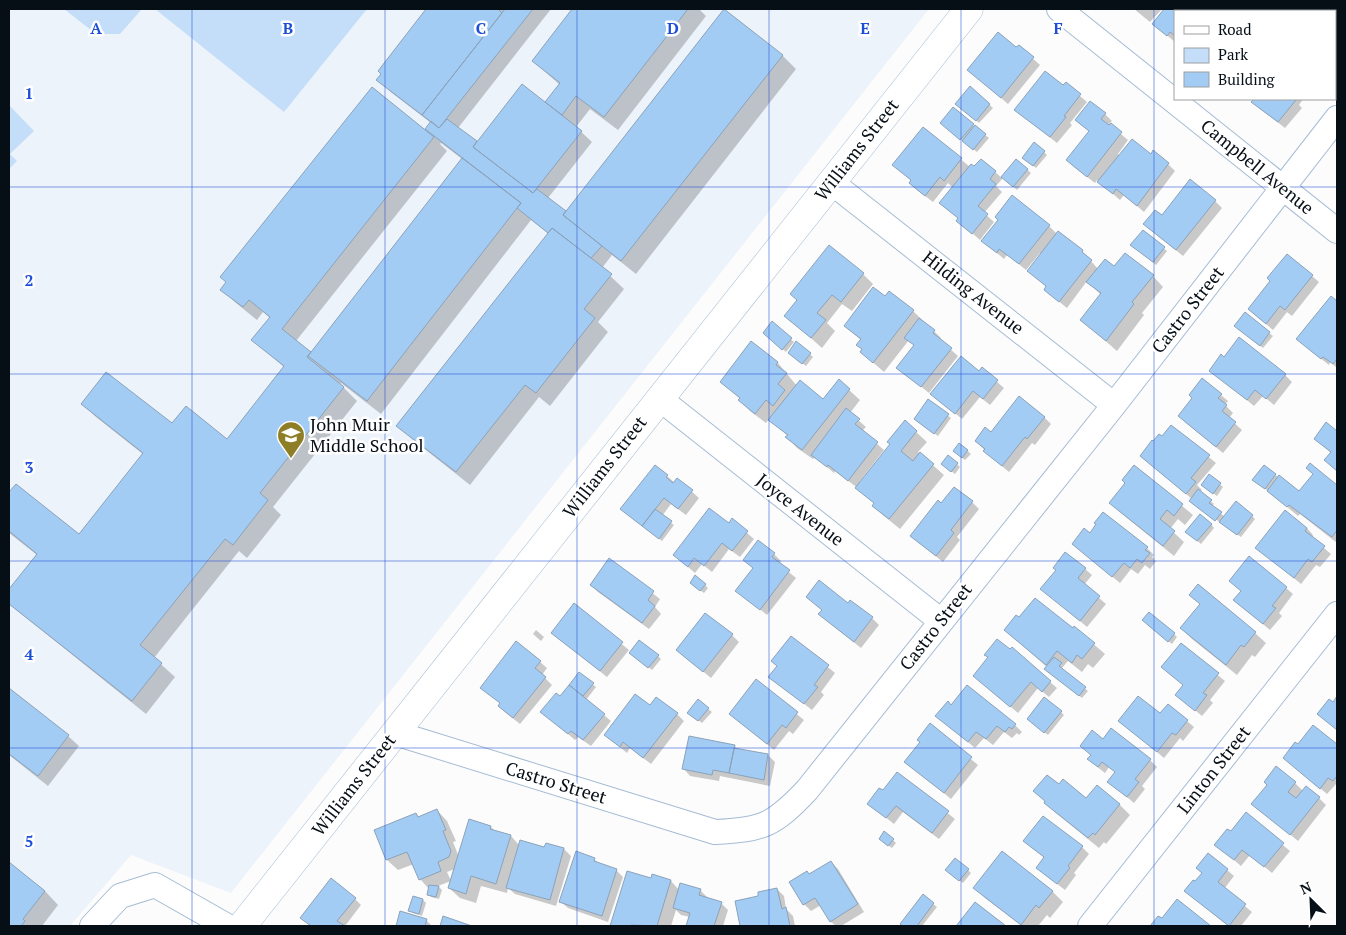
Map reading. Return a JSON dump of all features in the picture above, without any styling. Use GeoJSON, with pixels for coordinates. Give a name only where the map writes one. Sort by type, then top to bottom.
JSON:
{"type":"FeatureCollection","features":[{"type":"Feature","properties":{"kind":"street","name":"Williams Street"},"geometry":{"type":"LineString","coordinates":[[242,926],[968,9]]}},
{"type":"Feature","properties":{"kind":"street","name":"Campbell Avenue"},"geometry":{"type":"LineString","coordinates":[[1059,9],[1337,231]]}},
{"type":"Feature","properties":{"kind":"street","name":"Castro Street"},"geometry":{"type":"LineString","coordinates":[[395,733],[715,832],[745,830],[770,823],[789,809],[807,790],[1114,405],[1337,118]]}},
{"type":"Feature","properties":{"kind":"street","name":"Hilding Avenue"},"geometry":{"type":"LineString","coordinates":[[831,182],[1114,405]]}},
{"type":"Feature","properties":{"kind":"street","name":"Joyce Avenue"},"geometry":{"type":"LineString","coordinates":[[660,399],[941,621]]}},
{"type":"Feature","properties":{"kind":"street","name":"Linton Street"},"geometry":{"type":"LineString","coordinates":[[1090,926],[1337,614]]}},
{"type":"Feature","properties":{"kind":"street"},"geometry":{"type":"LineString","coordinates":[[92,926],[120,896],[155,885],[228,926]]}},
{"type":"Feature","properties":{"kind":"shaded area","name":"John Muir Middle School"},"geometry":{"type":"Polygon","coordinates":[[[9,9],[929,9],[231,893],[131,855],[70,926],[9,926],[9,9]]]}},
{"type":"Feature","properties":{"kind":"green space"},"geometry":{"type":"Polygon","coordinates":[[[64,9],[142,9],[120,34],[96,34],[64,9]]]}},
{"type":"Feature","properties":{"kind":"green space"},"geometry":{"type":"Polygon","coordinates":[[[155,9],[367,9],[284,112],[155,9]]]}},
{"type":"Feature","properties":{"kind":"green space"},"geometry":{"type":"Polygon","coordinates":[[[9,105],[34,131],[10,154],[17,161],[9,169],[9,105]]]}},
{"type":"Feature","properties":{"kind":"building"},"geometry":{"type":"Polygon","coordinates":[[[426,9],[498,9],[502,13],[422,115],[376,80],[381,74],[378,71],[426,9]]]}},
{"type":"Feature","properties":{"kind":"building"},"geometry":{"type":"Polygon","coordinates":[[[505,9],[533,9],[439,128],[422,115],[505,9]]]}},
{"type":"Feature","properties":{"kind":"building"},"geometry":{"type":"Polygon","coordinates":[[[572,9],[688,9],[604,117],[576,96],[562,115],[545,102],[560,83],[532,61],[572,9]]]}},
{"type":"Feature","properties":{"kind":"building"},"geometry":{"type":"Polygon","coordinates":[[[724,9],[783,55],[621,261],[563,215],[724,9]]]}},
{"type":"Feature","properties":{"kind":"building"},"geometry":{"type":"Polygon","coordinates":[[[1164,9],[1220,9],[1174,10],[1174,35],[1170,32],[1167,36],[1152,24],[1164,9]]]}},
{"type":"Feature","properties":{"kind":"building"},"geometry":{"type":"Polygon","coordinates":[[[998,32],[1016,47],[1019,45],[1034,57],[1001,98],[967,70],[998,32]]]}},
{"type":"Feature","properties":{"kind":"building"},"geometry":{"type":"Polygon","coordinates":[[[1045,71],[1063,85],[1066,82],[1081,94],[1050,137],[1014,110],[1045,71]]]}},
{"type":"Feature","properties":{"kind":"building"},"geometry":{"type":"Polygon","coordinates":[[[522,84],[582,131],[533,193],[473,147],[522,84]]]}},
{"type":"Feature","properties":{"kind":"building"},"geometry":{"type":"Polygon","coordinates":[[[970,86],[990,104],[976,121],[955,104],[970,86]]]}},
{"type":"Feature","properties":{"kind":"building"},"geometry":{"type":"Polygon","coordinates":[[[372,87],[434,137],[282,329],[311,352],[307,357],[344,387],[260,493],[268,500],[233,545],[225,539],[140,645],[162,663],[132,701],[9,604],[9,589],[37,554],[9,531],[9,492],[16,484],[79,534],[143,453],[81,404],[106,372],[172,423],[186,406],[227,439],[284,366],[251,340],[270,317],[249,300],[243,307],[220,290],[226,282],[220,277],[372,87]]]}},
{"type":"Feature","properties":{"kind":"building"},"geometry":{"type":"Polygon","coordinates":[[[1253,100],[1296,100],[1278,122],[1251,102],[1253,100]]]}},
{"type":"Feature","properties":{"kind":"building"},"geometry":{"type":"Polygon","coordinates":[[[1090,101],[1106,113],[1101,119],[1109,125],[1111,123],[1122,132],[1087,177],[1066,160],[1089,131],[1075,120],[1090,101]]]}},
{"type":"Feature","properties":{"kind":"building"},"geometry":{"type":"Polygon","coordinates":[[[953,107],[974,124],[960,140],[940,123],[953,107]]]}},
{"type":"Feature","properties":{"kind":"building"},"geometry":{"type":"Polygon","coordinates":[[[447,119],[477,141],[473,147],[533,193],[537,189],[566,211],[563,215],[602,246],[591,258],[552,228],[548,233],[517,208],[521,203],[425,129],[431,121],[439,128],[447,119]]]}},
{"type":"Feature","properties":{"kind":"building"},"geometry":{"type":"Polygon","coordinates":[[[975,125],[986,134],[973,150],[962,141],[975,125]]]}},
{"type":"Feature","properties":{"kind":"building"},"geometry":{"type":"Polygon","coordinates":[[[923,127],[962,158],[944,181],[940,177],[925,196],[909,183],[911,180],[892,165],[923,127]]]}},
{"type":"Feature","properties":{"kind":"building"},"geometry":{"type":"Polygon","coordinates":[[[1132,139],[1151,154],[1153,150],[1169,163],[1137,206],[1116,189],[1113,194],[1097,182],[1132,139]]]}},
{"type":"Feature","properties":{"kind":"building"},"geometry":{"type":"Polygon","coordinates":[[[1034,142],[1045,151],[1033,166],[1022,158],[1034,142]]]}},
{"type":"Feature","properties":{"kind":"building"},"geometry":{"type":"Polygon","coordinates":[[[462,158],[521,203],[367,401],[308,356],[462,158]]]}},
{"type":"Feature","properties":{"kind":"building"},"geometry":{"type":"Polygon","coordinates":[[[981,159],[996,171],[990,179],[996,184],[978,206],[988,214],[972,234],[956,221],[958,218],[939,203],[971,164],[974,166],[981,159]]]}},
{"type":"Feature","properties":{"kind":"building"},"geometry":{"type":"Polygon","coordinates":[[[1016,159],[1028,169],[1013,187],[1001,177],[1016,159]]]}},
{"type":"Feature","properties":{"kind":"building"},"geometry":{"type":"Polygon","coordinates":[[[1190,179],[1216,200],[1176,250],[1143,224],[1155,210],[1162,215],[1190,179]]]}},
{"type":"Feature","properties":{"kind":"building"},"geometry":{"type":"Polygon","coordinates":[[[1012,195],[1050,225],[1019,264],[999,249],[997,253],[981,241],[998,220],[995,217],[1012,195]]]}},
{"type":"Feature","properties":{"kind":"building"},"geometry":{"type":"Polygon","coordinates":[[[552,228],[612,274],[584,309],[595,318],[536,393],[525,385],[456,472],[396,426],[552,228]]]}},
{"type":"Feature","properties":{"kind":"building"},"geometry":{"type":"Polygon","coordinates":[[[1143,230],[1165,247],[1153,262],[1130,245],[1143,230]]]}},
{"type":"Feature","properties":{"kind":"building"},"geometry":{"type":"Polygon","coordinates":[[[1058,231],[1083,250],[1082,252],[1092,260],[1059,302],[1044,290],[1046,286],[1027,271],[1058,231]]]}},
{"type":"Feature","properties":{"kind":"building"},"geometry":{"type":"Polygon","coordinates":[[[829,245],[864,273],[841,302],[832,295],[817,313],[826,320],[811,338],[784,316],[797,300],[790,294],[829,245]]]}},
{"type":"Feature","properties":{"kind":"building"},"geometry":{"type":"Polygon","coordinates":[[[1125,253],[1154,275],[1132,302],[1134,304],[1106,341],[1080,320],[1101,293],[1086,282],[1105,259],[1114,266],[1125,253]]]}},
{"type":"Feature","properties":{"kind":"building"},"geometry":{"type":"Polygon","coordinates":[[[1287,254],[1313,275],[1285,310],[1280,306],[1266,324],[1248,309],[1270,281],[1267,278],[1287,254]]]}},
{"type":"Feature","properties":{"kind":"building"},"geometry":{"type":"Polygon","coordinates":[[[873,287],[885,296],[889,291],[914,310],[873,363],[860,352],[862,349],[856,345],[861,339],[844,326],[873,287]]]}},
{"type":"Feature","properties":{"kind":"building"},"geometry":{"type":"Polygon","coordinates":[[[1331,296],[1337,301],[1337,359],[1333,364],[1323,357],[1321,359],[1296,339],[1331,296]]]}},
{"type":"Feature","properties":{"kind":"building"},"geometry":{"type":"Polygon","coordinates":[[[1245,312],[1270,332],[1260,346],[1234,326],[1245,312]]]}},
{"type":"Feature","properties":{"kind":"building"},"geometry":{"type":"Polygon","coordinates":[[[919,318],[935,330],[933,333],[952,348],[921,387],[896,368],[914,345],[904,338],[919,318]]]}},
{"type":"Feature","properties":{"kind":"building"},"geometry":{"type":"Polygon","coordinates":[[[772,321],[792,338],[782,350],[763,333],[772,321]]]}},
{"type":"Feature","properties":{"kind":"building"},"geometry":{"type":"Polygon","coordinates":[[[1239,337],[1286,374],[1266,399],[1255,390],[1247,400],[1209,371],[1221,354],[1224,357],[1239,337]]]}},
{"type":"Feature","properties":{"kind":"building"},"geometry":{"type":"Polygon","coordinates":[[[751,341],[778,362],[776,365],[787,373],[778,384],[785,390],[773,406],[766,400],[755,414],[738,400],[740,398],[720,382],[751,341]]]}},
{"type":"Feature","properties":{"kind":"building"},"geometry":{"type":"Polygon","coordinates":[[[796,341],[811,353],[802,364],[788,353],[796,341]]]}},
{"type":"Feature","properties":{"kind":"building"},"geometry":{"type":"Polygon","coordinates":[[[961,356],[979,371],[982,367],[998,380],[983,399],[973,391],[955,414],[930,394],[961,356]]]}},
{"type":"Feature","properties":{"kind":"building"},"geometry":{"type":"Polygon","coordinates":[[[1202,378],[1222,394],[1218,398],[1227,405],[1222,411],[1236,422],[1216,447],[1178,416],[1192,398],[1189,395],[1202,378]]]}},
{"type":"Feature","properties":{"kind":"building"},"geometry":{"type":"Polygon","coordinates":[[[839,379],[850,389],[802,450],[785,437],[788,435],[768,420],[800,380],[823,399],[839,379]]]}},
{"type":"Feature","properties":{"kind":"building"},"geometry":{"type":"Polygon","coordinates":[[[1019,396],[1045,417],[1027,439],[1025,437],[1002,466],[983,451],[985,449],[975,441],[985,427],[991,432],[1019,396]]]}},
{"type":"Feature","properties":{"kind":"building"},"geometry":{"type":"Polygon","coordinates":[[[928,399],[949,414],[934,434],[914,419],[928,399]]]}},
{"type":"Feature","properties":{"kind":"building"},"geometry":{"type":"Polygon","coordinates":[[[846,408],[860,419],[855,424],[878,442],[848,481],[828,465],[827,467],[811,455],[846,408]]]}},
{"type":"Feature","properties":{"kind":"building"},"geometry":{"type":"Polygon","coordinates":[[[905,420],[917,431],[901,451],[913,461],[920,452],[934,464],[889,519],[872,506],[874,503],[855,488],[890,444],[887,442],[905,420]]]}},
{"type":"Feature","properties":{"kind":"building"},"geometry":{"type":"Polygon","coordinates":[[[1326,422],[1337,431],[1337,471],[1324,460],[1331,452],[1314,439],[1326,422]]]}},
{"type":"Feature","properties":{"kind":"building"},"geometry":{"type":"Polygon","coordinates":[[[1171,425],[1210,455],[1191,478],[1196,482],[1186,494],[1140,456],[1152,440],[1159,434],[1162,436],[1171,425]]]}},
{"type":"Feature","properties":{"kind":"building"},"geometry":{"type":"Polygon","coordinates":[[[959,443],[968,450],[962,458],[953,451],[959,443]]]}},
{"type":"Feature","properties":{"kind":"building"},"geometry":{"type":"Polygon","coordinates":[[[948,455],[958,463],[951,472],[941,464],[948,455]]]}},
{"type":"Feature","properties":{"kind":"building"},"geometry":{"type":"Polygon","coordinates":[[[1310,463],[1337,485],[1337,530],[1332,537],[1289,505],[1287,507],[1267,491],[1279,475],[1299,491],[1313,474],[1306,468],[1310,463]]]}},
{"type":"Feature","properties":{"kind":"building"},"geometry":{"type":"Polygon","coordinates":[[[655,465],[668,475],[666,477],[673,483],[677,478],[693,490],[678,509],[664,498],[642,526],[620,509],[655,465]]]}},
{"type":"Feature","properties":{"kind":"building"},"geometry":{"type":"Polygon","coordinates":[[[1134,465],[1183,504],[1174,516],[1167,510],[1160,519],[1175,531],[1163,546],[1109,503],[1125,483],[1122,480],[1134,465]]]}},
{"type":"Feature","properties":{"kind":"building"},"geometry":{"type":"Polygon","coordinates":[[[1264,465],[1276,474],[1265,489],[1252,480],[1264,465]]]}},
{"type":"Feature","properties":{"kind":"building"},"geometry":{"type":"Polygon","coordinates":[[[1209,474],[1221,483],[1213,494],[1201,485],[1209,474]]]}},
{"type":"Feature","properties":{"kind":"building"},"geometry":{"type":"Polygon","coordinates":[[[954,487],[973,501],[951,530],[954,533],[936,556],[910,536],[938,500],[941,503],[954,487]]]}},
{"type":"Feature","properties":{"kind":"building"},"geometry":{"type":"Polygon","coordinates":[[[1198,489],[1212,500],[1209,503],[1222,512],[1215,521],[1189,501],[1198,489]]]}},
{"type":"Feature","properties":{"kind":"building"},"geometry":{"type":"Polygon","coordinates":[[[1236,501],[1253,515],[1237,535],[1219,522],[1236,501]]]}},
{"type":"Feature","properties":{"kind":"building"},"geometry":{"type":"Polygon","coordinates":[[[709,508],[729,523],[732,518],[748,531],[732,551],[722,543],[704,566],[694,558],[688,567],[673,555],[709,508]]]}},
{"type":"Feature","properties":{"kind":"building"},"geometry":{"type":"Polygon","coordinates":[[[655,509],[672,521],[659,539],[642,526],[655,509]]]}},
{"type":"Feature","properties":{"kind":"building"},"geometry":{"type":"Polygon","coordinates":[[[1285,510],[1307,528],[1305,531],[1325,546],[1312,562],[1308,559],[1294,578],[1255,548],[1285,510]]]}},
{"type":"Feature","properties":{"kind":"building"},"geometry":{"type":"Polygon","coordinates":[[[1103,512],[1148,547],[1145,550],[1150,553],[1142,563],[1137,559],[1130,568],[1124,563],[1112,577],[1072,544],[1084,528],[1090,533],[1096,524],[1094,523],[1103,512]]]}},
{"type":"Feature","properties":{"kind":"building"},"geometry":{"type":"Polygon","coordinates":[[[1200,514],[1212,524],[1197,541],[1185,532],[1200,514]]]}},
{"type":"Feature","properties":{"kind":"building"},"geometry":{"type":"Polygon","coordinates":[[[758,540],[775,553],[772,557],[790,570],[760,610],[735,591],[753,568],[743,560],[758,540]]]}},
{"type":"Feature","properties":{"kind":"building"},"geometry":{"type":"Polygon","coordinates":[[[1065,552],[1086,568],[1078,578],[1100,596],[1080,621],[1040,589],[1056,570],[1053,568],[1065,552]]]}},
{"type":"Feature","properties":{"kind":"building"},"geometry":{"type":"Polygon","coordinates":[[[1249,556],[1287,587],[1272,606],[1276,608],[1263,624],[1233,600],[1241,591],[1229,581],[1249,556]]]}},
{"type":"Feature","properties":{"kind":"building"},"geometry":{"type":"Polygon","coordinates":[[[609,558],[654,591],[648,600],[655,606],[642,623],[590,585],[609,558]]]}},
{"type":"Feature","properties":{"kind":"building"},"geometry":{"type":"Polygon","coordinates":[[[695,575],[706,584],[700,591],[690,583],[695,575]]]}},
{"type":"Feature","properties":{"kind":"building"},"geometry":{"type":"Polygon","coordinates":[[[819,580],[848,603],[850,600],[873,617],[854,642],[818,614],[822,610],[806,597],[819,580]]]}},
{"type":"Feature","properties":{"kind":"building"},"geometry":{"type":"Polygon","coordinates":[[[1198,584],[1256,632],[1244,647],[1241,645],[1226,665],[1180,628],[1200,604],[1189,595],[1198,584]]]}},
{"type":"Feature","properties":{"kind":"building"},"geometry":{"type":"Polygon","coordinates":[[[1035,598],[1095,643],[1082,659],[1077,655],[1072,663],[1057,651],[1046,665],[1004,630],[1016,615],[1019,617],[1035,598]]]}},
{"type":"Feature","properties":{"kind":"building"},"geometry":{"type":"Polygon","coordinates":[[[574,603],[623,642],[600,671],[551,633],[574,603]]]}},
{"type":"Feature","properties":{"kind":"building"},"geometry":{"type":"Polygon","coordinates":[[[1149,612],[1175,633],[1168,642],[1142,620],[1149,612]]]}},
{"type":"Feature","properties":{"kind":"building"},"geometry":{"type":"Polygon","coordinates":[[[705,613],[733,634],[703,672],[676,650],[705,613]]]}},
{"type":"Feature","properties":{"kind":"building"},"geometry":{"type":"Polygon","coordinates":[[[791,636],[829,665],[814,685],[818,687],[804,704],[768,677],[777,666],[771,661],[791,636]]]}},
{"type":"Feature","properties":{"kind":"building"},"geometry":{"type":"Polygon","coordinates":[[[997,639],[1010,649],[1012,647],[1051,681],[1042,692],[1031,682],[1010,707],[973,676],[988,657],[984,655],[997,639]]]}},
{"type":"Feature","properties":{"kind":"building"},"geometry":{"type":"Polygon","coordinates":[[[639,640],[659,655],[648,668],[629,653],[639,640]]]}},
{"type":"Feature","properties":{"kind":"building"},"geometry":{"type":"Polygon","coordinates":[[[516,641],[541,661],[535,668],[546,677],[513,718],[498,706],[500,703],[480,688],[516,641]]]}},
{"type":"Feature","properties":{"kind":"building"},"geometry":{"type":"Polygon","coordinates":[[[1181,643],[1219,673],[1203,693],[1207,695],[1195,711],[1175,695],[1183,685],[1161,667],[1181,643]]]}},
{"type":"Feature","properties":{"kind":"building"},"geometry":{"type":"Polygon","coordinates":[[[1054,657],[1062,663],[1059,666],[1086,687],[1079,696],[1044,669],[1054,657]]]}},
{"type":"Feature","properties":{"kind":"building"},"geometry":{"type":"Polygon","coordinates":[[[579,672],[594,683],[583,696],[569,685],[579,672]]]}},
{"type":"Feature","properties":{"kind":"building"},"geometry":{"type":"Polygon","coordinates":[[[756,679],[798,712],[786,728],[782,725],[767,744],[729,714],[756,679]]]}},
{"type":"Feature","properties":{"kind":"building"},"geometry":{"type":"Polygon","coordinates":[[[569,685],[605,714],[583,740],[571,731],[568,734],[540,712],[556,693],[560,696],[569,685]]]}},
{"type":"Feature","properties":{"kind":"building"},"geometry":{"type":"Polygon","coordinates":[[[967,685],[1016,724],[1012,729],[1009,727],[1005,732],[997,726],[986,739],[976,732],[968,742],[935,716],[948,701],[951,705],[967,685]]]}},
{"type":"Feature","properties":{"kind":"building"},"geometry":{"type":"Polygon","coordinates":[[[9,688],[69,735],[38,776],[9,754],[9,688]]]}},
{"type":"Feature","properties":{"kind":"building"},"geometry":{"type":"Polygon","coordinates":[[[635,694],[650,705],[656,697],[678,713],[643,758],[623,742],[620,747],[604,735],[635,694]]]}},
{"type":"Feature","properties":{"kind":"building"},"geometry":{"type":"Polygon","coordinates":[[[1138,696],[1160,713],[1168,704],[1188,720],[1176,735],[1172,733],[1157,752],[1118,721],[1138,696]]]}},
{"type":"Feature","properties":{"kind":"building"},"geometry":{"type":"Polygon","coordinates":[[[1337,696],[1337,730],[1317,714],[1329,699],[1333,702],[1337,696]]]}},
{"type":"Feature","properties":{"kind":"building"},"geometry":{"type":"Polygon","coordinates":[[[1044,697],[1062,711],[1044,733],[1027,719],[1044,697]]]}},
{"type":"Feature","properties":{"kind":"building"},"geometry":{"type":"Polygon","coordinates":[[[698,699],[709,708],[698,721],[687,713],[698,699]]]}},
{"type":"Feature","properties":{"kind":"building"},"geometry":{"type":"Polygon","coordinates":[[[930,723],[972,757],[944,793],[904,762],[920,742],[917,740],[930,723]]]}},
{"type":"Feature","properties":{"kind":"building"},"geometry":{"type":"Polygon","coordinates":[[[1313,725],[1337,744],[1337,776],[1333,781],[1328,778],[1320,789],[1283,758],[1295,742],[1298,744],[1313,725]]]}},
{"type":"Feature","properties":{"kind":"building"},"geometry":{"type":"Polygon","coordinates":[[[1111,728],[1151,759],[1135,779],[1139,782],[1127,797],[1107,782],[1115,772],[1102,762],[1098,767],[1087,759],[1091,755],[1080,746],[1092,730],[1103,739],[1111,728]]]}},
{"type":"Feature","properties":{"kind":"building"},"geometry":{"type":"Polygon","coordinates":[[[689,736],[735,745],[729,773],[713,770],[712,775],[682,769],[689,736]]]}},
{"type":"Feature","properties":{"kind":"building"},"geometry":{"type":"Polygon","coordinates":[[[734,748],[768,754],[764,780],[729,773],[734,748]]]}},
{"type":"Feature","properties":{"kind":"building"},"geometry":{"type":"Polygon","coordinates":[[[1276,766],[1296,782],[1288,792],[1296,798],[1306,786],[1320,797],[1290,835],[1251,804],[1267,785],[1264,782],[1276,766]]]}},
{"type":"Feature","properties":{"kind":"building"},"geometry":{"type":"Polygon","coordinates":[[[897,772],[949,811],[932,833],[896,806],[886,818],[867,804],[879,788],[883,790],[897,772]]]}},
{"type":"Feature","properties":{"kind":"building"},"geometry":{"type":"Polygon","coordinates":[[[1047,775],[1059,784],[1063,779],[1086,798],[1097,785],[1120,804],[1095,835],[1093,833],[1088,838],[1044,803],[1045,801],[1033,791],[1047,775]]]}},
{"type":"Feature","properties":{"kind":"building"},"geometry":{"type":"Polygon","coordinates":[[[437,809],[446,830],[443,831],[451,851],[449,857],[438,862],[441,871],[419,880],[407,852],[386,860],[374,830],[416,813],[418,817],[437,809]]]}},
{"type":"Feature","properties":{"kind":"building"},"geometry":{"type":"Polygon","coordinates":[[[1246,812],[1284,843],[1264,867],[1242,850],[1234,860],[1214,845],[1227,829],[1231,831],[1246,812]]]}},
{"type":"Feature","properties":{"kind":"building"},"geometry":{"type":"Polygon","coordinates":[[[1043,816],[1083,846],[1068,866],[1070,868],[1057,884],[1036,868],[1044,857],[1023,841],[1043,816]]]}},
{"type":"Feature","properties":{"kind":"building"},"geometry":{"type":"Polygon","coordinates":[[[469,819],[491,826],[490,829],[511,835],[496,884],[471,876],[466,894],[448,888],[469,819]]]}},
{"type":"Feature","properties":{"kind":"building"},"geometry":{"type":"Polygon","coordinates":[[[884,831],[894,839],[888,846],[879,839],[884,831]]]}},
{"type":"Feature","properties":{"kind":"building"},"geometry":{"type":"Polygon","coordinates":[[[520,840],[544,847],[546,843],[564,848],[550,900],[506,888],[520,840]]]}},
{"type":"Feature","properties":{"kind":"building"},"geometry":{"type":"Polygon","coordinates":[[[576,851],[595,858],[594,861],[617,869],[602,916],[559,902],[576,851]]]}},
{"type":"Feature","properties":{"kind":"building"},"geometry":{"type":"Polygon","coordinates":[[[1002,851],[1053,891],[1039,908],[1036,905],[1021,925],[973,888],[1002,851]]]}},
{"type":"Feature","properties":{"kind":"building"},"geometry":{"type":"Polygon","coordinates":[[[1208,853],[1228,869],[1218,882],[1246,904],[1229,926],[1184,891],[1202,873],[1196,868],[1208,853]]]}},
{"type":"Feature","properties":{"kind":"building"},"geometry":{"type":"Polygon","coordinates":[[[955,858],[969,869],[959,881],[945,870],[955,858]]]}},
{"type":"Feature","properties":{"kind":"building"},"geometry":{"type":"Polygon","coordinates":[[[831,861],[858,904],[830,922],[815,898],[803,905],[789,882],[807,871],[809,874],[831,861]]]}},
{"type":"Feature","properties":{"kind":"building"},"geometry":{"type":"Polygon","coordinates":[[[9,862],[45,891],[23,919],[25,921],[21,926],[9,926],[9,862]]]}},
{"type":"Feature","properties":{"kind":"building"},"geometry":{"type":"Polygon","coordinates":[[[627,871],[651,878],[652,874],[671,880],[657,926],[610,926],[627,871]]]}},
{"type":"Feature","properties":{"kind":"building"},"geometry":{"type":"Polygon","coordinates":[[[331,878],[356,898],[337,921],[345,926],[311,926],[300,918],[331,878]]]}},
{"type":"Feature","properties":{"kind":"building"},"geometry":{"type":"Polygon","coordinates":[[[680,883],[701,889],[699,895],[722,902],[714,926],[686,926],[690,913],[673,908],[680,883]]]}},
{"type":"Feature","properties":{"kind":"building"},"geometry":{"type":"Polygon","coordinates":[[[429,885],[439,886],[436,897],[427,895],[429,885]]]}},
{"type":"Feature","properties":{"kind":"building"},"geometry":{"type":"Polygon","coordinates":[[[777,888],[782,909],[786,907],[790,926],[740,926],[735,901],[758,896],[758,892],[777,888]]]}},
{"type":"Feature","properties":{"kind":"building"},"geometry":{"type":"Polygon","coordinates":[[[923,894],[934,903],[917,926],[903,926],[900,924],[923,894]]]}},
{"type":"Feature","properties":{"kind":"building"},"geometry":{"type":"Polygon","coordinates":[[[413,896],[423,899],[419,914],[408,911],[413,896]]]}},
{"type":"Feature","properties":{"kind":"building"},"geometry":{"type":"Polygon","coordinates":[[[1177,899],[1211,926],[1150,926],[1158,916],[1162,918],[1177,899]]]}},
{"type":"Feature","properties":{"kind":"building"},"geometry":{"type":"Polygon","coordinates":[[[975,902],[1006,926],[956,926],[975,902]]]}},
{"type":"Feature","properties":{"kind":"building"},"geometry":{"type":"Polygon","coordinates":[[[400,911],[427,919],[425,926],[396,926],[400,911]]]}},
{"type":"Feature","properties":{"kind":"building"},"geometry":{"type":"Polygon","coordinates":[[[443,916],[472,926],[440,926],[443,916]]]}},
{"type":"Feature","properties":{"kind":"place","name":"John Muir Middle School"},"geometry":{"type":"Point","coordinates":[291,459]}}]}
